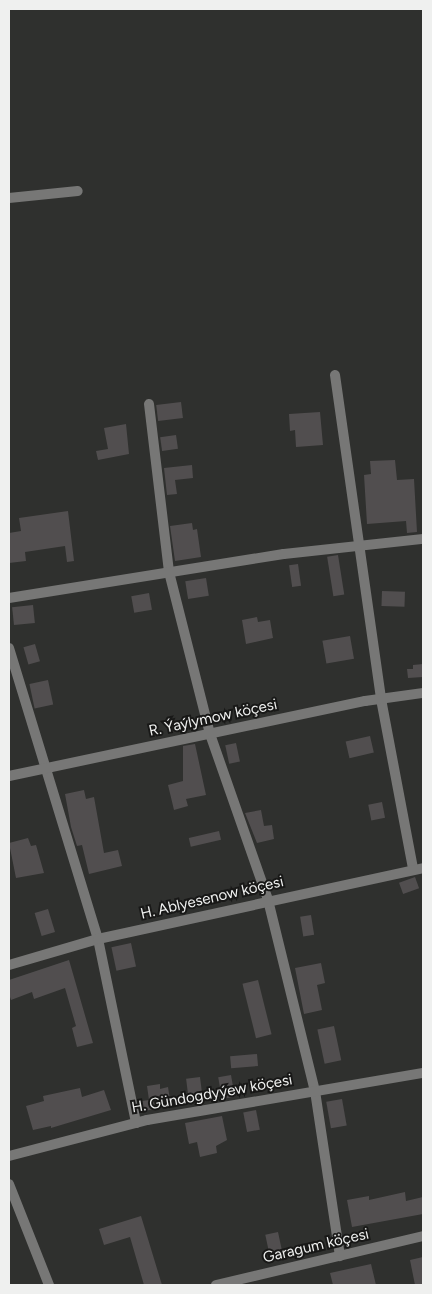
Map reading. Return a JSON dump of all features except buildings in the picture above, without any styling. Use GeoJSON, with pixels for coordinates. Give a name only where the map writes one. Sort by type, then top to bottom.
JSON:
{"type":"FeatureCollection","features":[{"type":"Feature","properties":{"kind":"street"},"geometry":{"type":"LineString","coordinates":[[9,198],[78,191]]}},
{"type":"Feature","properties":{"kind":"street"},"geometry":{"type":"LineString","coordinates":[[335,375],[381,699],[418,869]]}},
{"type":"Feature","properties":{"kind":"street"},"geometry":{"type":"LineString","coordinates":[[149,404],[169,572],[210,734],[268,900],[315,1091],[340,1256]]}},
{"type":"Feature","properties":{"kind":"street"},"geometry":{"type":"LineString","coordinates":[[9,598],[169,572],[423,539]]}},
{"type":"Feature","properties":{"kind":"street"},"geometry":{"type":"LineString","coordinates":[[9,648],[44,768],[98,939],[136,1123]]}},
{"type":"Feature","properties":{"kind":"street","name":"R. Ýaýlymow köçesi"},"geometry":{"type":"LineString","coordinates":[[9,776],[381,699],[423,693]]}},
{"type":"Feature","properties":{"kind":"street","name":"H. Ablyesenow köçesi"},"geometry":{"type":"LineString","coordinates":[[9,965],[98,939],[268,900],[418,869]]}},
{"type":"Feature","properties":{"kind":"street","name":"H. Gündogdyýew köçesi"},"geometry":{"type":"LineString","coordinates":[[9,1156],[136,1123],[423,1073]]}},
{"type":"Feature","properties":{"kind":"street"},"geometry":{"type":"LineString","coordinates":[[9,1184],[49,1285]]}},
{"type":"Feature","properties":{"kind":"street","name":"Garagum köçesi"},"geometry":{"type":"LineString","coordinates":[[216,1285],[423,1236]]}}]}
